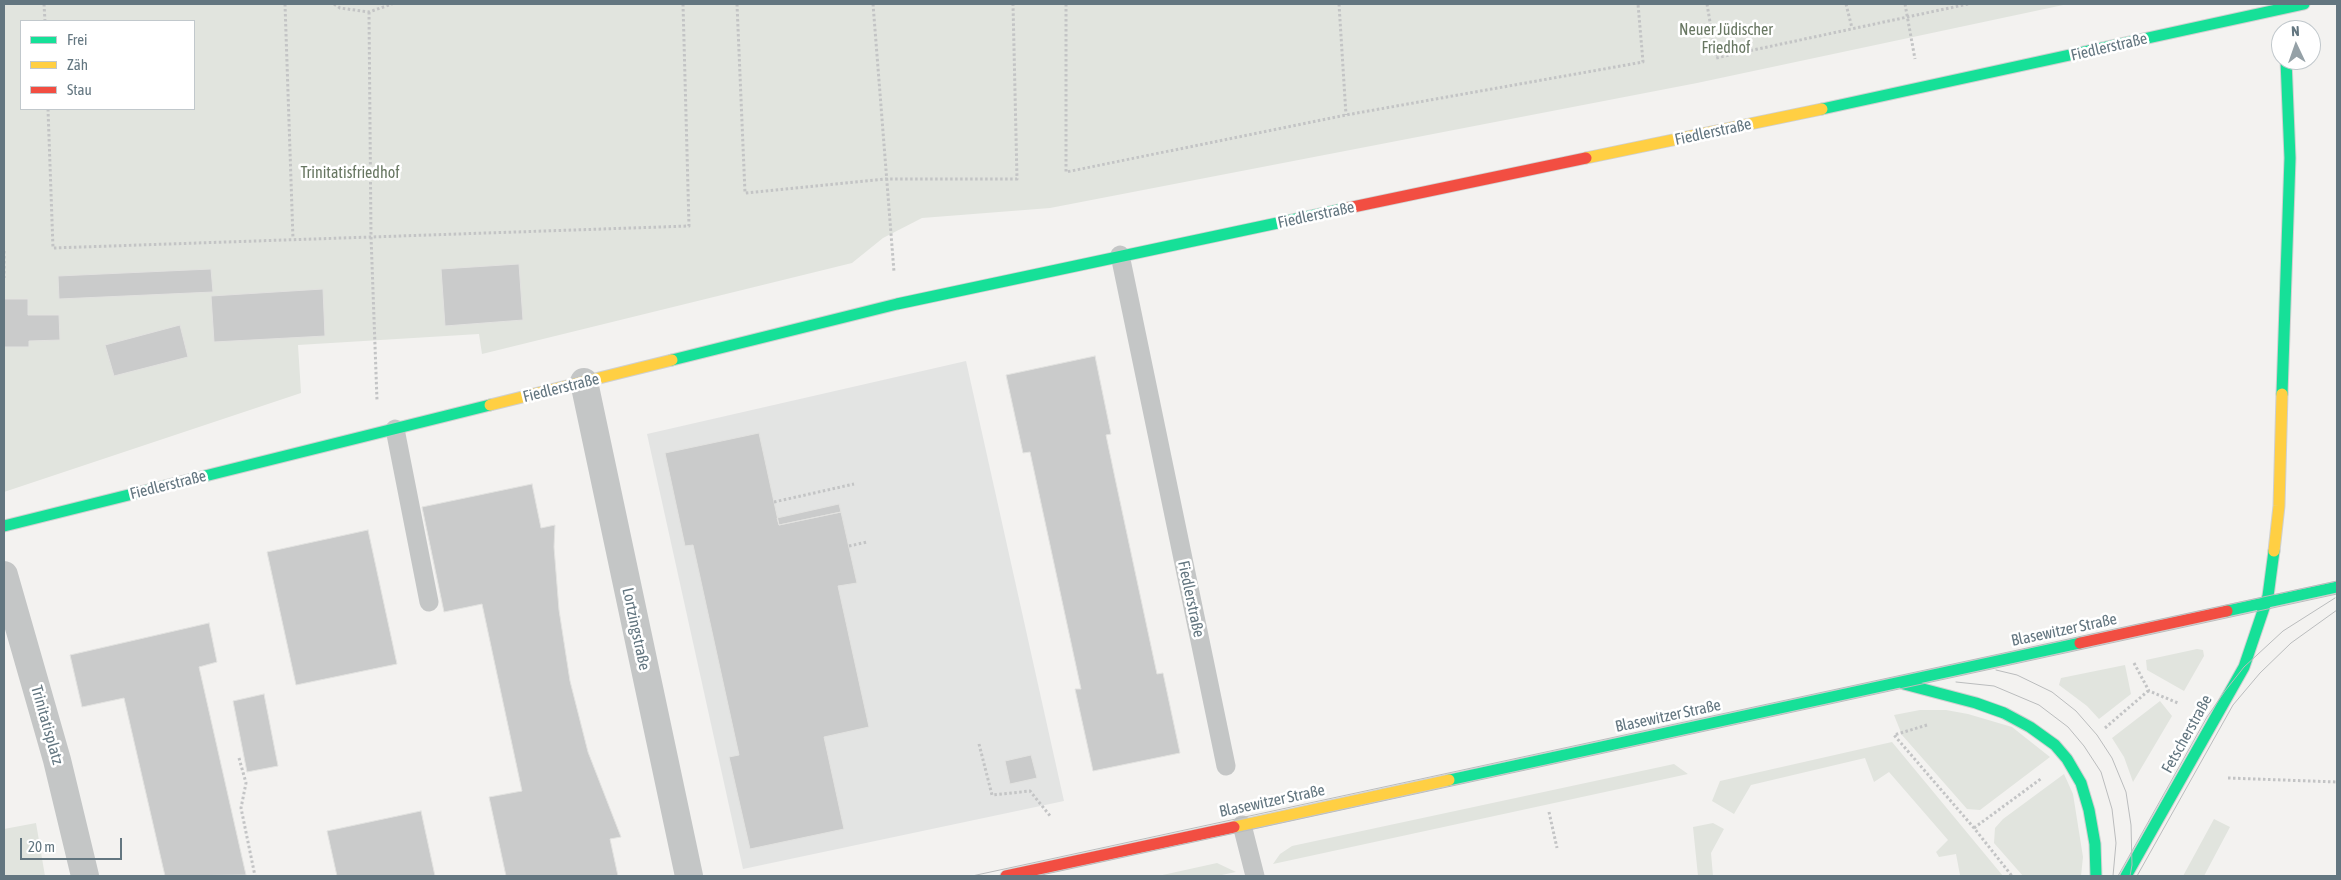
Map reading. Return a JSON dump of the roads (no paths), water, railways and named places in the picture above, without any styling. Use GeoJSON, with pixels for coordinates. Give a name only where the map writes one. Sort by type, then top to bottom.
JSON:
{"type":"FeatureCollection","features":[{"type":"Feature","properties":{"kind":"street","name":"Fiedlerstraße"},"geometry":{"type":"LineString","coordinates":[[4,526],[897,304],[1920,89],[2283,6],[2304,4]]}},
{"type":"Feature","properties":{"kind":"street"},"geometry":{"type":"LineString","coordinates":[[2283,6],[2284,20]]}},
{"type":"Feature","properties":{"kind":"street","name":"Fetscherstraße"},"geometry":{"type":"LineString","coordinates":[[2126,876],[2244,667],[2266,602],[2273,563],[2279,506],[2283,329],[2290,158],[2286,70]]}},
{"type":"Feature","properties":{"kind":"street","name":"Lortzingstraße"},"geometry":{"type":"LineString","coordinates":[[584,382],[689,876]]}},
{"type":"Feature","properties":{"kind":"street","name":"Trinitatisplatz"},"geometry":{"type":"LineString","coordinates":[[4,574],[57,760],[85,876]]}},
{"type":"Feature","properties":{"kind":"street","name":"Blasewitzer Straße"},"geometry":{"type":"LineString","coordinates":[[1006,876],[2337,587]]}},
{"type":"Feature","properties":{"kind":"street"},"geometry":{"type":"LineString","coordinates":[[1900,683],[1976,703],[2004,714],[2030,727],[2056,745],[2081,783],[2089,810],[2095,844],[2096,876]]}},
{"type":"Feature","properties":{"kind":"lane","name":"Fiedlerstraße"},"geometry":{"type":"LineString","coordinates":[[1120,256],[1226,766]]}},
{"type":"Feature","properties":{"kind":"lane"},"geometry":{"type":"LineString","coordinates":[[387,431],[428,602]]}},
{"type":"Feature","properties":{"kind":"lane"},"geometry":{"type":"LineString","coordinates":[[1242,824],[1255,876]]}},
{"type":"Feature","properties":{"kind":"tram line"},"geometry":{"type":"LineString","coordinates":[[972,876],[2337,581]]}},
{"type":"Feature","properties":{"kind":"tram line"},"geometry":{"type":"LineString","coordinates":[[1037,876],[2337,594]]}},
{"type":"Feature","properties":{"kind":"tram line"},"geometry":{"type":"LineString","coordinates":[[2118,876],[2207,717],[2225,691],[2244,667],[2283,631],[2335,598]]}},
{"type":"Feature","properties":{"kind":"tram line"},"geometry":{"type":"LineString","coordinates":[[2137,876],[2233,705],[2260,673],[2291,643],[2337,610]]}},
{"type":"Feature","properties":{"kind":"tram line"},"geometry":{"type":"LineString","coordinates":[[1996,670],[2017,675],[2052,692],[2076,711],[2097,735],[2112,758],[2126,792],[2131,825],[2132,865],[2130,876]]}},
{"type":"Feature","properties":{"kind":"tram line"},"geometry":{"type":"LineString","coordinates":[[1956,682],[1994,686],[2039,705],[2068,727],[2084,746],[2101,772],[2112,809],[2116,843],[2113,876]]}},
{"type":"Feature","properties":{"kind":"park label","name":"Neuer Jüdischer Friedhof"},"geometry":{"type":"Point","coordinates":[1726,39]}},
{"type":"Feature","properties":{"kind":"park label","name":"Trinitatisfriedhof"},"geometry":{"type":"Point","coordinates":[350,173]}}]}
